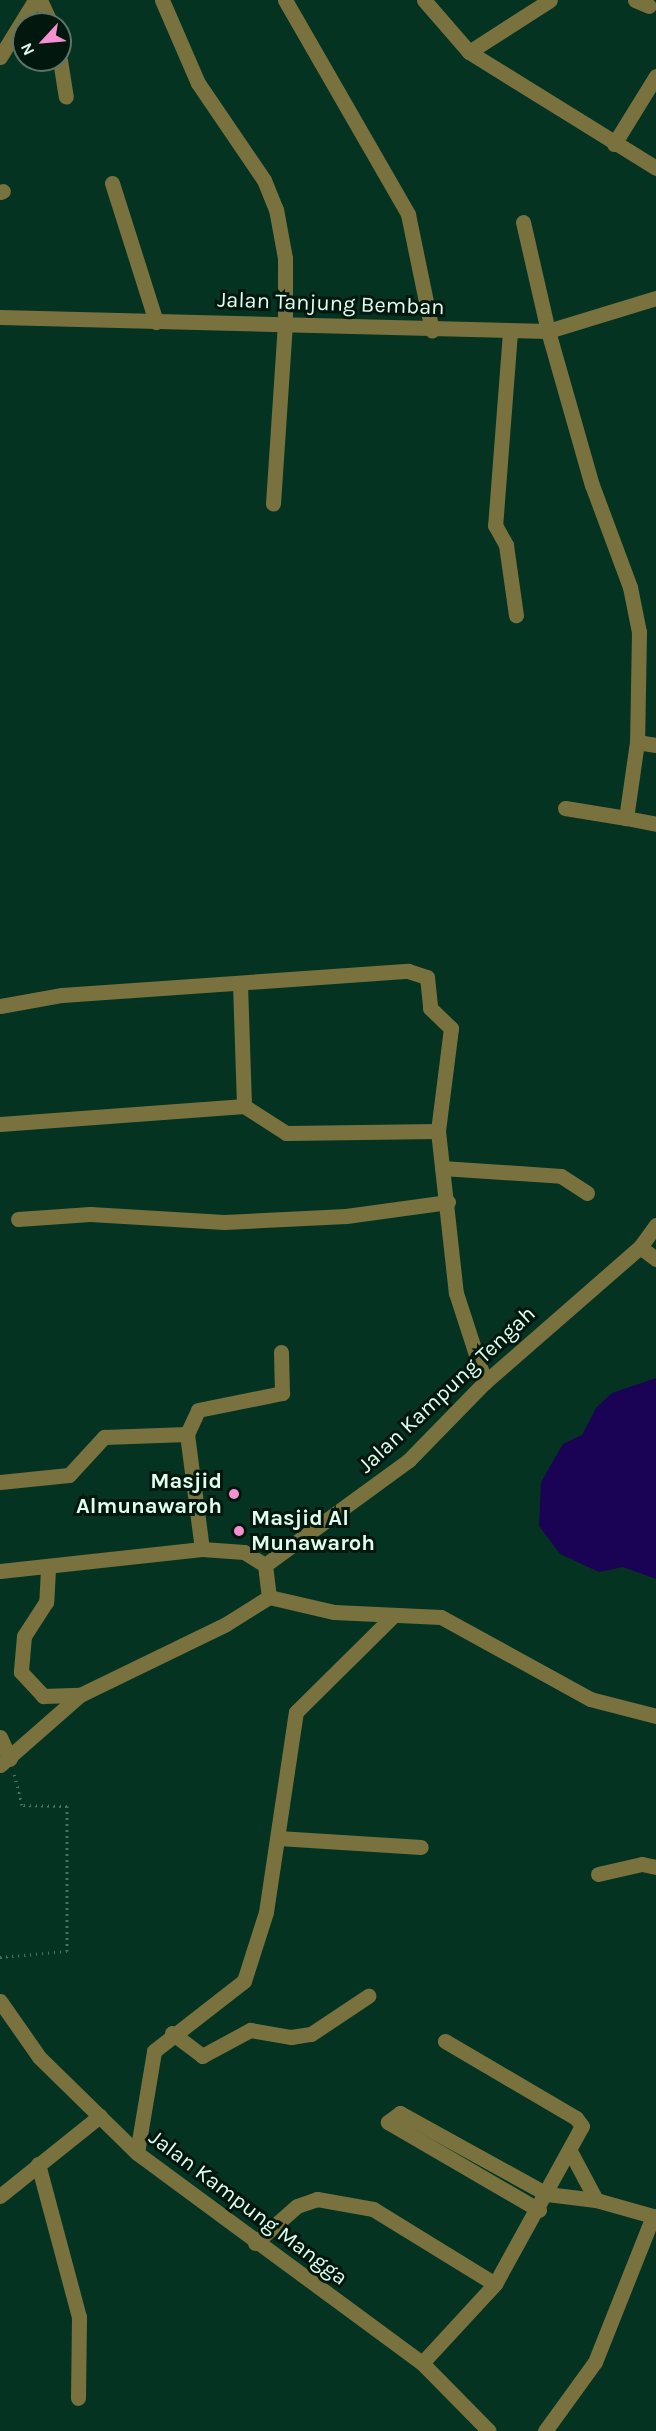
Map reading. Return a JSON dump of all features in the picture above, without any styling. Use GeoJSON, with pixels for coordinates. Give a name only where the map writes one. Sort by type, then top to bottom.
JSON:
{"type":"FeatureCollection","features":[{"type":"Feature","properties":{"kind":"street"},"geometry":{"type":"LineString","coordinates":[[0,57],[35,0]]}},
{"type":"Feature","properties":{"kind":"street"},"geometry":{"type":"LineString","coordinates":[[162,0],[198,82],[264,180],[276,209],[285,258],[285,323],[273,504]]}},
{"type":"Feature","properties":{"kind":"street"},"geometry":{"type":"LineString","coordinates":[[285,0],[408,214],[432,331]]}},
{"type":"Feature","properties":{"kind":"street"},"geometry":{"type":"LineString","coordinates":[[424,0],[469,52],[656,168]]}},
{"type":"Feature","properties":{"kind":"street"},"geometry":{"type":"LineString","coordinates":[[469,52],[550,0]]}},
{"type":"Feature","properties":{"kind":"street"},"geometry":{"type":"LineString","coordinates":[[634,0],[649,6]]}},
{"type":"Feature","properties":{"kind":"street"},"geometry":{"type":"LineString","coordinates":[[62,72],[66,97]]}},
{"type":"Feature","properties":{"kind":"street"},"geometry":{"type":"LineString","coordinates":[[614,144],[656,76]]}},
{"type":"Feature","properties":{"kind":"street"},"geometry":{"type":"LineString","coordinates":[[112,183],[156,322]]}},
{"type":"Feature","properties":{"kind":"street"},"geometry":{"type":"LineString","coordinates":[[523,222],[548,331],[592,485],[630,587],[639,632],[636,742],[626,818]]}},
{"type":"Feature","properties":{"kind":"street","name":"Jalan Tanjung Bemban"},"geometry":{"type":"LineString","coordinates":[[0,318],[285,323],[432,331],[548,331],[656,298]]}},
{"type":"Feature","properties":{"kind":"street"},"geometry":{"type":"LineString","coordinates":[[510,332],[495,525],[506,545],[516,615]]}},
{"type":"Feature","properties":{"kind":"street"},"geometry":{"type":"LineString","coordinates":[[636,742],[656,745]]}},
{"type":"Feature","properties":{"kind":"street"},"geometry":{"type":"LineString","coordinates":[[565,808],[656,824]]}},
{"type":"Feature","properties":{"kind":"street"},"geometry":{"type":"LineString","coordinates":[[0,1006],[62,994],[240,984],[408,971],[427,977],[430,1008],[451,1028],[438,1131],[448,1202],[456,1293],[485,1382]]}},
{"type":"Feature","properties":{"kind":"street"},"geometry":{"type":"LineString","coordinates":[[240,984],[244,1106]]}},
{"type":"Feature","properties":{"kind":"street"},"geometry":{"type":"LineString","coordinates":[[0,1124],[244,1106],[286,1133],[438,1131]]}},
{"type":"Feature","properties":{"kind":"street"},"geometry":{"type":"LineString","coordinates":[[442,1168],[561,1176],[587,1193]]}},
{"type":"Feature","properties":{"kind":"street"},"geometry":{"type":"LineString","coordinates":[[18,1219],[90,1214],[224,1222],[358,1215],[448,1202]]}},
{"type":"Feature","properties":{"kind":"street","name":"Jalan Kampung Tengah"},"geometry":{"type":"LineString","coordinates":[[265,1565],[409,1460],[485,1382],[640,1247],[656,1225]]}},
{"type":"Feature","properties":{"kind":"street"},"geometry":{"type":"LineString","coordinates":[[640,1247],[656,1259]]}},
{"type":"Feature","properties":{"kind":"street"},"geometry":{"type":"LineString","coordinates":[[202,1549],[187,1434],[198,1410],[282,1393],[281,1352]]}},
{"type":"Feature","properties":{"kind":"street"},"geometry":{"type":"LineString","coordinates":[[0,1482],[69,1475],[104,1437],[187,1434]]}},
{"type":"Feature","properties":{"kind":"street"},"geometry":{"type":"LineString","coordinates":[[0,1571],[48,1569],[202,1549],[244,1552],[265,1565],[269,1597]]}},
{"type":"Feature","properties":{"kind":"street"},"geometry":{"type":"LineString","coordinates":[[48,1569],[45,1602],[24,1636],[21,1672],[43,1696],[80,1695]]}},
{"type":"Feature","properties":{"kind":"street"},"geometry":{"type":"LineString","coordinates":[[5,1762],[80,1695],[226,1624],[269,1597],[334,1612],[393,1617],[441,1617],[590,1699],[656,1716]]}},
{"type":"Feature","properties":{"kind":"street"},"geometry":{"type":"LineString","coordinates":[[137,2153],[152,2057],[172,2033],[244,1981],[266,1912],[279,1838],[296,1712],[393,1617]]}},
{"type":"Feature","properties":{"kind":"street"},"geometry":{"type":"LineString","coordinates":[[0,1737],[5,1762]]}},
{"type":"Feature","properties":{"kind":"street"},"geometry":{"type":"LineString","coordinates":[[279,1838],[421,1847]]}},
{"type":"Feature","properties":{"kind":"street"},"geometry":{"type":"LineString","coordinates":[[598,1874],[642,1864],[656,1867]]}},
{"type":"Feature","properties":{"kind":"street"},"geometry":{"type":"LineString","coordinates":[[172,2033],[202,2056],[250,2030],[291,2037],[311,2034],[368,1996]]}},
{"type":"Feature","properties":{"kind":"street","name":"Jalan Kampung Mangga"},"geometry":{"type":"LineString","coordinates":[[0,2001],[6,2026],[137,2153],[255,2243],[422,2363],[489,2431]]}},
{"type":"Feature","properties":{"kind":"street"},"geometry":{"type":"LineString","coordinates":[[422,2363],[495,2284],[539,2210],[582,2126],[576,2118],[445,2041]]}},
{"type":"Feature","properties":{"kind":"street"},"geometry":{"type":"LineString","coordinates":[[539,2210],[388,2122],[400,2114],[547,2194],[596,2200],[655,2217],[595,2362],[545,2431]]}},
{"type":"Feature","properties":{"kind":"street"},"geometry":{"type":"LineString","coordinates":[[0,2196],[100,2116]]}},
{"type":"Feature","properties":{"kind":"street"},"geometry":{"type":"LineString","coordinates":[[570,2151],[596,2200]]}},
{"type":"Feature","properties":{"kind":"street"},"geometry":{"type":"LineString","coordinates":[[38,2164],[79,2317],[78,2398]]}},
{"type":"Feature","properties":{"kind":"street"},"geometry":{"type":"LineString","coordinates":[[255,2243],[297,2206],[317,2199],[373,2209],[495,2284]]}},
{"type":"Feature","properties":{"kind":"path"},"geometry":{"type":"LineString","coordinates":[[0,1957],[67,1951],[67,1806],[22,1805],[5,1762]]}},
{"type":"Feature","properties":{"kind":"shaded area"},"geometry":{"type":"Polygon","coordinates":[[[656,1378],[656,1579],[623,1567],[599,1572],[560,1554],[539,1526],[541,1482],[563,1444],[582,1435],[596,1408],[612,1393],[656,1378]]]}},
{"type":"Feature","properties":{"kind":"place","name":"Masjid Almunawaroh"},"geometry":{"type":"Point","coordinates":[234,1494]}},
{"type":"Feature","properties":{"kind":"place","name":"Masjid Al Munawaroh"},"geometry":{"type":"Point","coordinates":[239,1531]}}]}
